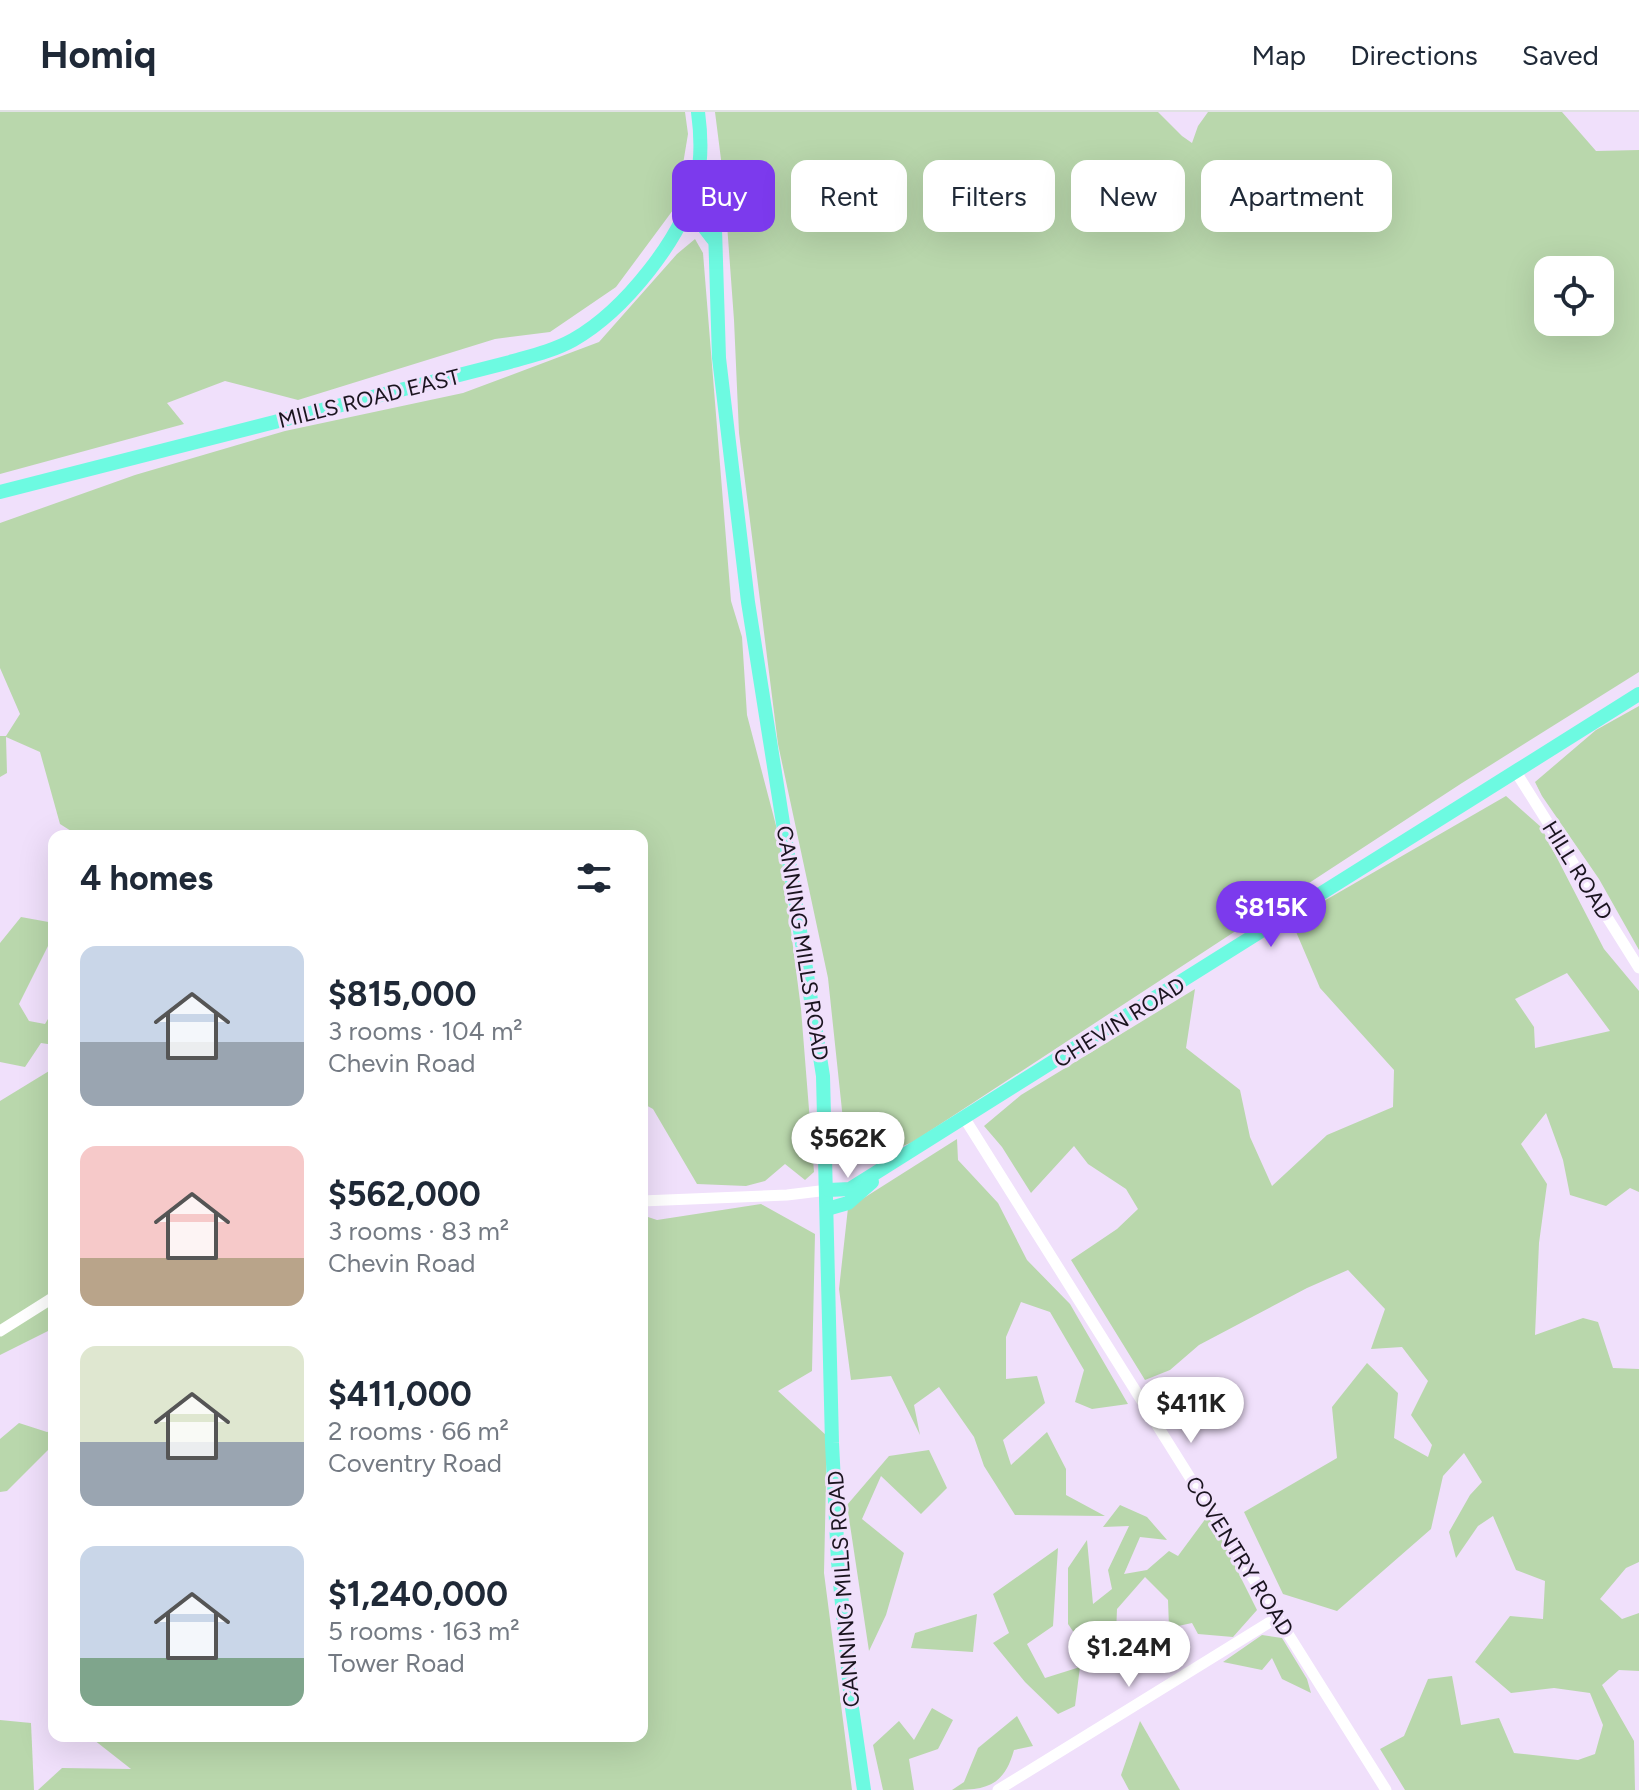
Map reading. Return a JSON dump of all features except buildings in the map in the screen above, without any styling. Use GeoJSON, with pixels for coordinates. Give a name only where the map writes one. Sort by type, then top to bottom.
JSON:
{"type":"FeatureCollection","features":[{"type":"Feature","properties":{"kind":"main road"},"geometry":{"type":"LineString","coordinates":[[698,112],[700,160]]}},
{"type":"Feature","properties":{"kind":"main road","name":"MILLS ROAD EAST"},"geometry":{"type":"LineString","coordinates":[[0,492],[542,354],[575,339],[618,306],[644,276],[672,232]]}},
{"type":"Feature","properties":{"kind":"main road"},"geometry":{"type":"LineString","coordinates":[[707,232],[715,243]]}},
{"type":"Feature","properties":{"kind":"main road","name":"CANNING MILLS ROAD"},"geometry":{"type":"LineString","coordinates":[[715,232],[719,358],[748,602],[823,1076],[838,1561],[851,1701],[864,1790]]}},
{"type":"Feature","properties":{"kind":"main road","name":"CHEVIN ROAD"},"geometry":{"type":"LineString","coordinates":[[828,1190],[850,1189],[965,1119],[1639,694]]}},
{"type":"Feature","properties":{"kind":"main road","name":"CHEVIN ROAD"},"geometry":{"type":"LineString","coordinates":[[827,1209],[859,1196],[883,1169]]}},
{"type":"Feature","properties":{"kind":"street","name":"HILL ROAD"},"geometry":{"type":"LineString","coordinates":[[1516,772],[1639,968]]}},
{"type":"Feature","properties":{"kind":"street","name":"COVENTRY ROAD"},"geometry":{"type":"LineString","coordinates":[[965,1119],[1386,1790]]}},
{"type":"Feature","properties":{"kind":"street"},"geometry":{"type":"LineString","coordinates":[[648,1201],[787,1195],[828,1190]]}},
{"type":"Feature","properties":{"kind":"street"},"geometry":{"type":"LineString","coordinates":[[0,1331],[48,1301]]}},
{"type":"Feature","properties":{"kind":"street"},"geometry":{"type":"LineString","coordinates":[[998,1790],[1278,1617]]}},
{"type":"Feature","properties":{"kind":"green space"},"geometry":{"type":"Polygon","coordinates":[[[0,112],[685,112],[688,134],[684,160],[672,160],[672,211],[616,287],[550,332],[495,339],[298,400],[225,381],[167,403],[184,424],[0,474],[0,112]]]}},
{"type":"Feature","properties":{"kind":"green space"},"geometry":{"type":"Polygon","coordinates":[[[715,112],[1158,112],[1192,143],[1198,126],[1208,112],[1562,112],[1596,151],[1639,150],[1639,672],[1462,783],[913,1142],[848,1167],[828,978],[778,744],[739,433],[728,232],[775,232],[775,160],[721,160],[715,112]]]}},
{"type":"Feature","properties":{"kind":"green space"},"geometry":{"type":"Polygon","coordinates":[[[695,239],[703,253],[731,601],[742,637],[747,715],[779,837],[801,1009],[814,1172],[805,1180],[785,1164],[765,1181],[746,1186],[697,1184],[653,1109],[648,1106],[648,830],[70,830],[60,824],[40,752],[6,737],[7,773],[0,777],[0,736],[6,736],[20,714],[0,668],[0,523],[135,475],[285,431],[463,393],[599,342],[677,254],[695,239]]]}},
{"type":"Feature","properties":{"kind":"green space"},"geometry":{"type":"Polygon","coordinates":[[[1639,706],[1639,950],[1599,879],[1535,782],[1596,730],[1639,706]]]}},
{"type":"Feature","properties":{"kind":"green space"},"geometry":{"type":"Polygon","coordinates":[[[1506,796],[1541,827],[1604,949],[1639,991],[1639,1192],[1630,1188],[1606,1206],[1570,1195],[1563,1160],[1546,1113],[1521,1144],[1547,1184],[1539,1243],[1535,1335],[1583,1318],[1598,1322],[1613,1368],[1639,1369],[1639,1562],[1626,1568],[1600,1599],[1622,1619],[1639,1613],[1639,1671],[1619,1670],[1602,1685],[1634,1741],[1635,1790],[1405,1790],[1380,1749],[1404,1736],[1428,1679],[1452,1676],[1461,1725],[1499,1718],[1514,1753],[1578,1760],[1595,1754],[1603,1725],[1590,1693],[1554,1688],[1511,1693],[1475,1662],[1510,1616],[1543,1619],[1545,1581],[1516,1570],[1493,1516],[1478,1526],[1456,1558],[1449,1532],[1470,1495],[1482,1482],[1464,1453],[1443,1476],[1431,1529],[1337,1611],[1283,1594],[1244,1512],[1337,1458],[1332,1407],[1367,1363],[1398,1393],[1394,1438],[1428,1457],[1432,1445],[1411,1415],[1428,1381],[1402,1347],[1371,1349],[1385,1309],[1348,1270],[1199,1345],[1170,1370],[1145,1380],[1071,1260],[1117,1229],[1138,1209],[1126,1189],[1088,1164],[1074,1146],[1031,1193],[1002,1147],[984,1126],[1021,1095],[1195,989],[1186,1048],[1240,1090],[1250,1137],[1272,1186],[1327,1135],[1393,1107],[1394,1070],[1320,988],[1291,920],[1506,796]],[[1567,973],[1515,999],[1534,1027],[1535,1048],[1610,1031],[1567,973]]]}},
{"type":"Feature","properties":{"kind":"green space"},"geometry":{"type":"Polygon","coordinates":[[[21,917],[48,922],[48,946],[19,1004],[29,1021],[45,1024],[48,1019],[48,1044],[41,1043],[25,1067],[0,1062],[0,943],[21,917]]]}},
{"type":"Feature","properties":{"kind":"green space"},"geometry":{"type":"Polygon","coordinates":[[[48,1072],[48,1331],[0,1355],[0,1101],[48,1072]]]}},
{"type":"Feature","properties":{"kind":"green space"},"geometry":{"type":"Polygon","coordinates":[[[957,1139],[958,1160],[998,1203],[1027,1260],[1070,1304],[1128,1404],[1092,1409],[1075,1402],[1084,1370],[1050,1312],[1021,1302],[1006,1337],[1006,1379],[1037,1376],[1045,1403],[1003,1440],[1011,1465],[1047,1432],[1066,1469],[1066,1495],[1105,1516],[1015,1515],[984,1466],[974,1437],[939,1387],[914,1405],[920,1435],[891,1376],[851,1380],[839,1289],[848,1208],[957,1139]]]}},
{"type":"Feature","properties":{"kind":"green space"},"geometry":{"type":"Polygon","coordinates":[[[761,1204],[815,1234],[812,1371],[778,1391],[827,1436],[824,1573],[852,1790],[38,1790],[62,1768],[131,1769],[97,1742],[648,1742],[648,1217],[657,1220],[761,1204]]]}},
{"type":"Feature","properties":{"kind":"green space"},"geometry":{"type":"Polygon","coordinates":[[[19,1423],[48,1432],[48,1450],[7,1491],[0,1492],[0,1439],[19,1423]]]}},
{"type":"Feature","properties":{"kind":"green space"},"geometry":{"type":"Polygon","coordinates":[[[929,1450],[947,1488],[921,1514],[881,1476],[862,1519],[904,1553],[886,1615],[869,1651],[847,1505],[889,1456],[929,1450]]]}},
{"type":"Feature","properties":{"kind":"green space"},"geometry":{"type":"Polygon","coordinates":[[[1120,1505],[1147,1517],[1167,1540],[1140,1537],[1124,1574],[1147,1570],[1169,1551],[1178,1556],[1209,1514],[1257,1610],[1233,1637],[1198,1634],[1192,1623],[1169,1628],[1168,1600],[1145,1577],[1117,1609],[1116,1634],[1083,1646],[1068,1624],[1068,1568],[1087,1540],[1093,1604],[1112,1589],[1108,1570],[1129,1526],[1103,1527],[1120,1505]]]}},
{"type":"Feature","properties":{"kind":"green space"},"geometry":{"type":"Polygon","coordinates":[[[1058,1548],[1053,1626],[1027,1644],[1045,1678],[1080,1667],[1075,1706],[1058,1714],[1025,1682],[993,1643],[1009,1633],[993,1594],[1058,1548]]]}},
{"type":"Feature","properties":{"kind":"green space"},"geometry":{"type":"Polygon","coordinates":[[[977,1614],[973,1652],[911,1648],[915,1633],[977,1614]]]}},
{"type":"Feature","properties":{"kind":"green space"},"geometry":{"type":"Polygon","coordinates":[[[1262,1635],[1282,1638],[1307,1679],[1311,1693],[1282,1679],[1272,1658],[1262,1670],[1223,1662],[1262,1635]]]}},
{"type":"Feature","properties":{"kind":"green space"},"geometry":{"type":"Polygon","coordinates":[[[932,1708],[953,1720],[938,1749],[909,1759],[914,1790],[883,1790],[873,1745],[899,1721],[914,1740],[932,1708]]]}},
{"type":"Feature","properties":{"kind":"green space"},"geometry":{"type":"Polygon","coordinates":[[[1017,1716],[1033,1746],[1014,1750],[1005,1771],[992,1784],[975,1789],[952,1790],[964,1782],[978,1748],[1017,1716]]]}},
{"type":"Feature","properties":{"kind":"green space"},"geometry":{"type":"Polygon","coordinates":[[[0,1720],[31,1723],[34,1790],[0,1790],[0,1720]]]}},
{"type":"Feature","properties":{"kind":"green space"},"geometry":{"type":"Polygon","coordinates":[[[1140,1721],[1180,1790],[1129,1790],[1121,1775],[1140,1721]]]}}]}
